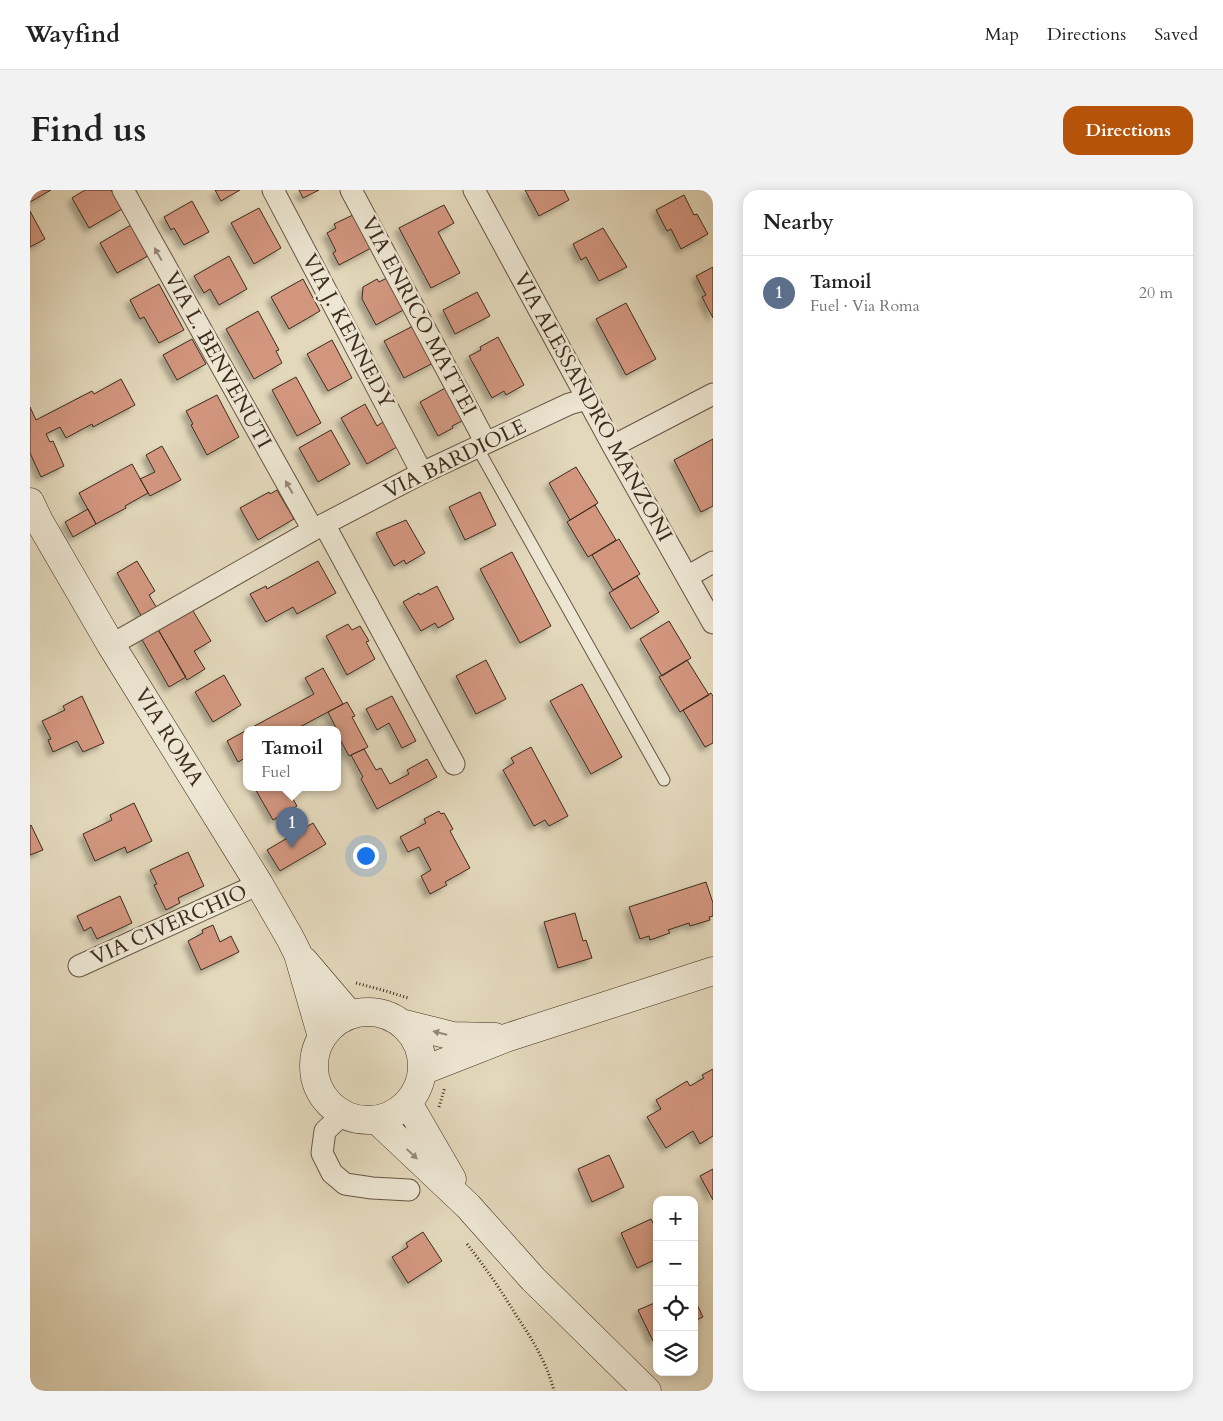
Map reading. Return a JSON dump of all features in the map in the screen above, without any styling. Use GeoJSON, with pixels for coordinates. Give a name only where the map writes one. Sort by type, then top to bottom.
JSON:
{"type":"FeatureCollection","features":[{"type":"Feature","properties":{"kind":"main road","name":"VIA ROMA"},"geometry":{"type":"LineString","coordinates":[[33,516],[260,884],[298,954]]}},
{"type":"Feature","properties":{"kind":"main road"},"geometry":{"type":"LineString","coordinates":[[298,954],[350,1015]]}},
{"type":"Feature","properties":{"kind":"main road"},"geometry":{"type":"LineString","coordinates":[[298,954],[322,1037]]}},
{"type":"Feature","properties":{"kind":"main road"},"geometry":{"type":"LineString","coordinates":[[422,1071],[506,1038],[713,972]]}},
{"type":"Feature","properties":{"kind":"main road"},"geometry":{"type":"LineString","coordinates":[[368,1012],[386,1014],[401,1023],[414,1037],[421,1053],[422,1071],[418,1088],[408,1103],[394,1114],[377,1120],[359,1120],[342,1115],[322,1097],[313,1072],[314,1053],[322,1037],[334,1024],[350,1015],[368,1012]]}},
{"type":"Feature","properties":{"kind":"main road"},"geometry":{"type":"LineString","coordinates":[[401,1023],[453,1036],[506,1038]]}},
{"type":"Feature","properties":{"kind":"main road"},"geometry":{"type":"LineString","coordinates":[[408,1103],[468,1206]]}},
{"type":"Feature","properties":{"kind":"main road"},"geometry":{"type":"LineString","coordinates":[[377,1120],[468,1206],[534,1279],[647,1391]]}},
{"type":"Feature","properties":{"kind":"street","name":"VIA L. BENVENUTI"},"geometry":{"type":"LineString","coordinates":[[123,190],[318,527]]}},
{"type":"Feature","properties":{"kind":"street","name":"VIA J. KENNEDY"},"geometry":{"type":"LineString","coordinates":[[273,190],[422,473]]}},
{"type":"Feature","properties":{"kind":"street","name":"VIA ENRICO MATTEI"},"geometry":{"type":"LineString","coordinates":[[352,190],[481,445]]}},
{"type":"Feature","properties":{"kind":"street","name":"VIA ALESSANDRO MANZONI"},"geometry":{"type":"LineString","coordinates":[[474,190],[587,399],[713,623]]}},
{"type":"Feature","properties":{"kind":"street"},"geometry":{"type":"LineString","coordinates":[[613,446],[713,394]]}},
{"type":"Feature","properties":{"kind":"street","name":"VIA BARDIOLE"},"geometry":{"type":"LineString","coordinates":[[111,645],[318,527],[422,473],[569,404],[587,399]]}},
{"type":"Feature","properties":{"kind":"street"},"geometry":{"type":"LineString","coordinates":[[318,527],[454,764]]}},
{"type":"Feature","properties":{"kind":"street"},"geometry":{"type":"LineString","coordinates":[[687,577],[713,562]]}},
{"type":"Feature","properties":{"kind":"street","name":"VIA CIVERCHIO"},"geometry":{"type":"LineString","coordinates":[[79,966],[260,884]]}},
{"type":"Feature","properties":{"kind":"street"},"geometry":{"type":"LineString","coordinates":[[342,1115],[325,1131],[322,1153],[332,1173],[345,1184],[409,1190]]}},
{"type":"Feature","properties":{"kind":"lane"},"geometry":{"type":"LineString","coordinates":[[481,445],[664,780]]}},
{"type":"Feature","properties":{"kind":"path"},"geometry":{"type":"LineString","coordinates":[[464,1240],[488,1270],[525,1328],[549,1373],[554,1391]]}},
{"type":"Feature","properties":{"kind":"building"},"geometry":{"type":"Polygon","coordinates":[[[30,190],[51,190],[30,202],[30,190]]]}},
{"type":"Feature","properties":{"kind":"building"},"geometry":{"type":"Polygon","coordinates":[[[85,190],[111,190],[122,209],[89,228],[72,198],[85,190]]]}},
{"type":"Feature","properties":{"kind":"building"},"geometry":{"type":"Polygon","coordinates":[[[215,190],[240,190],[221,201],[215,190]]]}},
{"type":"Feature","properties":{"kind":"building"},"geometry":{"type":"Polygon","coordinates":[[[299,190],[319,190],[303,198],[299,190]]]}},
{"type":"Feature","properties":{"kind":"building"},"geometry":{"type":"Polygon","coordinates":[[[525,190],[564,190],[569,200],[539,216],[525,190]]]}},
{"type":"Feature","properties":{"kind":"building"},"geometry":{"type":"Polygon","coordinates":[[[684,195],[694,215],[697,214],[708,234],[681,249],[671,229],[667,231],[656,210],[684,195]]]}},
{"type":"Feature","properties":{"kind":"building"},"geometry":{"type":"Polygon","coordinates":[[[192,201],[209,232],[184,245],[174,228],[171,230],[164,217],[192,201]]]}},
{"type":"Feature","properties":{"kind":"building"},"geometry":{"type":"Polygon","coordinates":[[[444,205],[454,223],[438,232],[460,273],[431,288],[399,228],[444,205]]]}},
{"type":"Feature","properties":{"kind":"building"},"geometry":{"type":"Polygon","coordinates":[[[259,208],[281,248],[254,264],[231,223],[259,208]]]}},
{"type":"Feature","properties":{"kind":"building"},"geometry":{"type":"Polygon","coordinates":[[[30,211],[45,239],[30,247],[30,211]]]}},
{"type":"Feature","properties":{"kind":"building"},"geometry":{"type":"Polygon","coordinates":[[[355,214],[373,247],[339,265],[333,253],[336,251],[327,233],[336,228],[334,224],[355,214]]]}},
{"type":"Feature","properties":{"kind":"building"},"geometry":{"type":"Polygon","coordinates":[[[131,225],[148,256],[117,273],[100,243],[131,225]]]}},
{"type":"Feature","properties":{"kind":"building"},"geometry":{"type":"Polygon","coordinates":[[[603,228],[627,267],[599,281],[586,257],[581,260],[573,244],[603,228]]]}},
{"type":"Feature","properties":{"kind":"building"},"geometry":{"type":"Polygon","coordinates":[[[229,256],[247,289],[219,305],[210,289],[204,293],[194,276],[229,256]]]}},
{"type":"Feature","properties":{"kind":"building"},"geometry":{"type":"Polygon","coordinates":[[[713,267],[713,318],[702,297],[706,295],[696,276],[713,267]]]}},
{"type":"Feature","properties":{"kind":"building"},"geometry":{"type":"Polygon","coordinates":[[[391,276],[407,308],[376,325],[362,299],[363,287],[377,279],[379,282],[391,276]]]}},
{"type":"Feature","properties":{"kind":"building"},"geometry":{"type":"Polygon","coordinates":[[[303,279],[320,311],[289,329],[271,297],[303,279]]]}},
{"type":"Feature","properties":{"kind":"building"},"geometry":{"type":"Polygon","coordinates":[[[159,284],[184,330],[159,343],[144,317],[140,319],[130,300],[159,284]]]}},
{"type":"Feature","properties":{"kind":"building"},"geometry":{"type":"Polygon","coordinates":[[[477,292],[490,316],[455,334],[443,310],[477,292]]]}},
{"type":"Feature","properties":{"kind":"building"},"geometry":{"type":"Polygon","coordinates":[[[626,303],[656,359],[626,375],[596,319],[626,303]]]}},
{"type":"Feature","properties":{"kind":"building"},"geometry":{"type":"Polygon","coordinates":[[[258,311],[279,350],[276,351],[282,363],[254,379],[226,329],[258,311]]]}},
{"type":"Feature","properties":{"kind":"building"},"geometry":{"type":"Polygon","coordinates":[[[417,324],[437,361],[404,378],[384,341],[417,324]]]}},
{"type":"Feature","properties":{"kind":"building"},"geometry":{"type":"Polygon","coordinates":[[[498,337],[524,385],[506,395],[504,391],[492,398],[469,356],[481,350],[480,347],[498,337]]]}},
{"type":"Feature","properties":{"kind":"building"},"geometry":{"type":"Polygon","coordinates":[[[192,339],[206,364],[177,380],[163,355],[192,339]]]}},
{"type":"Feature","properties":{"kind":"building"},"geometry":{"type":"Polygon","coordinates":[[[332,340],[352,378],[328,391],[307,354],[332,340]]]}},
{"type":"Feature","properties":{"kind":"building"},"geometry":{"type":"Polygon","coordinates":[[[296,377],[321,423],[297,436],[272,390],[296,377]]]}},
{"type":"Feature","properties":{"kind":"building"},"geometry":{"type":"Polygon","coordinates":[[[121,379],[135,405],[93,427],[92,424],[66,438],[60,427],[46,434],[50,442],[53,441],[64,466],[41,477],[30,453],[30,407],[36,420],[92,391],[94,394],[121,379]]]}},
{"type":"Feature","properties":{"kind":"building"},"geometry":{"type":"Polygon","coordinates":[[[447,387],[464,420],[438,436],[420,402],[447,387]]]}},
{"type":"Feature","properties":{"kind":"building"},"geometry":{"type":"Polygon","coordinates":[[[217,395],[239,437],[207,455],[191,425],[193,424],[186,411],[217,395]]]}},
{"type":"Feature","properties":{"kind":"building"},"geometry":{"type":"Polygon","coordinates":[[[365,404],[377,426],[383,422],[397,447],[367,464],[341,418],[365,404]]]}},
{"type":"Feature","properties":{"kind":"building"},"geometry":{"type":"Polygon","coordinates":[[[331,430],[350,464],[318,482],[299,448],[331,430]]]}},
{"type":"Feature","properties":{"kind":"building"},"geometry":{"type":"Polygon","coordinates":[[[713,439],[713,506],[701,512],[674,460],[713,439]]]}},
{"type":"Feature","properties":{"kind":"building"},"geometry":{"type":"Polygon","coordinates":[[[162,446],[181,480],[150,496],[140,479],[155,472],[146,455],[162,446]]]}},
{"type":"Feature","properties":{"kind":"building"},"geometry":{"type":"Polygon","coordinates":[[[132,464],[148,493],[125,506],[126,508],[96,524],[79,493],[132,464]]]}},
{"type":"Feature","properties":{"kind":"building"},"geometry":{"type":"Polygon","coordinates":[[[576,467],[598,503],[570,520],[549,483],[576,467]]]}},
{"type":"Feature","properties":{"kind":"building"},"geometry":{"type":"Polygon","coordinates":[[[277,490],[294,519],[258,540],[240,508],[269,492],[270,494],[277,490]]]}},
{"type":"Feature","properties":{"kind":"building"},"geometry":{"type":"Polygon","coordinates":[[[480,492],[496,525],[465,540],[449,507],[480,492]]]}},
{"type":"Feature","properties":{"kind":"building"},"geometry":{"type":"Polygon","coordinates":[[[595,505],[616,540],[588,557],[567,522],[595,505]]]}},
{"type":"Feature","properties":{"kind":"building"},"geometry":{"type":"Polygon","coordinates":[[[88,509],[96,524],[73,537],[65,522],[88,509]]]}},
{"type":"Feature","properties":{"kind":"building"},"geometry":{"type":"Polygon","coordinates":[[[406,520],[425,553],[406,564],[404,560],[394,566],[376,533],[406,520]]]}},
{"type":"Feature","properties":{"kind":"building"},"geometry":{"type":"Polygon","coordinates":[[[619,539],[640,574],[613,590],[592,555],[619,539]]]}},
{"type":"Feature","properties":{"kind":"building"},"geometry":{"type":"Polygon","coordinates":[[[512,552],[551,626],[520,643],[480,569],[512,552]]]}},
{"type":"Feature","properties":{"kind":"building"},"geometry":{"type":"Polygon","coordinates":[[[137,561],[155,591],[149,595],[158,610],[143,619],[117,573],[137,561]]]}},
{"type":"Feature","properties":{"kind":"building"},"geometry":{"type":"Polygon","coordinates":[[[318,561],[336,593],[297,614],[293,607],[266,622],[250,594],[266,586],[267,589],[318,561]]]}},
{"type":"Feature","properties":{"kind":"building"},"geometry":{"type":"Polygon","coordinates":[[[637,576],[659,612],[631,629],[609,593],[637,576]]]}},
{"type":"Feature","properties":{"kind":"building"},"geometry":{"type":"Polygon","coordinates":[[[437,586],[454,619],[438,628],[435,623],[421,631],[403,602],[437,586]]]}},
{"type":"Feature","properties":{"kind":"building"},"geometry":{"type":"Polygon","coordinates":[[[190,606],[211,641],[194,651],[205,669],[187,680],[156,626],[190,606]]]}},
{"type":"Feature","properties":{"kind":"building"},"geometry":{"type":"Polygon","coordinates":[[[669,621],[691,658],[662,676],[640,639],[669,621]]]}},
{"type":"Feature","properties":{"kind":"building"},"geometry":{"type":"Polygon","coordinates":[[[348,624],[352,630],[360,626],[369,641],[366,642],[375,659],[347,675],[326,636],[348,624]]]}},
{"type":"Feature","properties":{"kind":"building"},"geometry":{"type":"Polygon","coordinates":[[[156,626],[186,677],[169,687],[140,636],[156,626]]]}},
{"type":"Feature","properties":{"kind":"building"},"geometry":{"type":"Polygon","coordinates":[[[486,660],[506,699],[476,714],[456,676],[486,660]]]}},
{"type":"Feature","properties":{"kind":"building"},"geometry":{"type":"Polygon","coordinates":[[[687,660],[709,695],[680,712],[659,677],[687,660]]]}},
{"type":"Feature","properties":{"kind":"building"},"geometry":{"type":"Polygon","coordinates":[[[323,668],[343,704],[302,726],[255,726],[314,694],[305,678],[323,668]]]}},
{"type":"Feature","properties":{"kind":"building"},"geometry":{"type":"Polygon","coordinates":[[[224,675],[241,705],[213,722],[195,692],[224,675]]]}},
{"type":"Feature","properties":{"kind":"building"},"geometry":{"type":"Polygon","coordinates":[[[582,684],[622,757],[591,774],[550,701],[582,684]]]}},
{"type":"Feature","properties":{"kind":"building"},"geometry":{"type":"Polygon","coordinates":[[[711,693],[713,696],[713,743],[705,747],[683,710],[711,693]]]}},
{"type":"Feature","properties":{"kind":"building"},"geometry":{"type":"Polygon","coordinates":[[[82,696],[104,743],[83,752],[77,741],[53,752],[48,740],[51,739],[42,721],[65,710],[63,706],[82,696]]]}},
{"type":"Feature","properties":{"kind":"building"},"geometry":{"type":"Polygon","coordinates":[[[392,696],[416,741],[402,748],[389,723],[377,730],[366,709],[392,696]]]}},
{"type":"Feature","properties":{"kind":"building"},"geometry":{"type":"Polygon","coordinates":[[[347,702],[355,716],[352,717],[368,747],[349,756],[341,741],[341,726],[335,726],[328,712],[347,702]]]}},
{"type":"Feature","properties":{"kind":"building"},"geometry":{"type":"Polygon","coordinates":[[[243,732],[243,759],[238,762],[227,741],[243,732]]]}},
{"type":"Feature","properties":{"kind":"building"},"geometry":{"type":"Polygon","coordinates":[[[531,747],[568,816],[549,826],[545,820],[534,826],[503,770],[514,763],[511,758],[531,747]]]}},
{"type":"Feature","properties":{"kind":"building"},"geometry":{"type":"Polygon","coordinates":[[[364,749],[376,770],[381,768],[390,784],[409,774],[407,770],[427,759],[437,777],[377,809],[351,755],[364,749]]]}},
{"type":"Feature","properties":{"kind":"building"},"geometry":{"type":"Polygon","coordinates":[[[256,791],[288,791],[297,806],[273,820],[256,791]]]}},
{"type":"Feature","properties":{"kind":"building"},"geometry":{"type":"Polygon","coordinates":[[[134,803],[152,841],[127,853],[125,847],[95,861],[83,834],[112,820],[110,815],[134,803]]]}},
{"type":"Feature","properties":{"kind":"building"},"geometry":{"type":"Polygon","coordinates":[[[439,811],[441,814],[444,813],[453,829],[450,831],[470,868],[445,882],[447,885],[430,894],[421,876],[431,870],[419,847],[408,852],[400,837],[426,823],[424,819],[439,811]]]}},
{"type":"Feature","properties":{"kind":"building"},"geometry":{"type":"Polygon","coordinates":[[[313,823],[326,844],[280,871],[267,850],[313,823]]]}},
{"type":"Feature","properties":{"kind":"building"},"geometry":{"type":"Polygon","coordinates":[[[30,826],[43,850],[30,855],[30,826]]]}},
{"type":"Feature","properties":{"kind":"building"},"geometry":{"type":"Polygon","coordinates":[[[188,852],[204,886],[178,898],[180,903],[166,910],[154,885],[157,884],[150,870],[188,852]]]}},
{"type":"Feature","properties":{"kind":"building"},"geometry":{"type":"Polygon","coordinates":[[[706,882],[713,903],[713,916],[709,917],[710,920],[690,926],[689,923],[668,930],[670,933],[650,940],[649,936],[640,939],[629,907],[706,882]]]}},
{"type":"Feature","properties":{"kind":"building"},"geometry":{"type":"Polygon","coordinates":[[[120,896],[132,923],[97,939],[91,927],[84,931],[77,916],[120,896]]]}},
{"type":"Feature","properties":{"kind":"building"},"geometry":{"type":"Polygon","coordinates":[[[575,913],[583,941],[586,940],[592,958],[558,968],[544,922],[575,913]]]}},
{"type":"Feature","properties":{"kind":"building"},"geometry":{"type":"Polygon","coordinates":[[[213,925],[220,942],[231,936],[239,952],[201,970],[188,941],[203,933],[202,930],[213,925]]]}},
{"type":"Feature","properties":{"kind":"building"},"geometry":{"type":"Polygon","coordinates":[[[713,1069],[713,1136],[700,1144],[693,1131],[666,1148],[647,1117],[661,1109],[656,1100],[687,1081],[690,1086],[704,1078],[702,1075],[713,1069]]]}},
{"type":"Feature","properties":{"kind":"building"},"geometry":{"type":"Polygon","coordinates":[[[609,1155],[624,1187],[592,1202],[578,1169],[609,1155]]]}},
{"type":"Feature","properties":{"kind":"building"},"geometry":{"type":"Polygon","coordinates":[[[713,1169],[713,1200],[700,1176],[713,1169]]]}},
{"type":"Feature","properties":{"kind":"building"},"geometry":{"type":"Polygon","coordinates":[[[651,1219],[653,1223],[653,1261],[637,1268],[621,1233],[651,1219]]]}},
{"type":"Feature","properties":{"kind":"building"},"geometry":{"type":"Polygon","coordinates":[[[423,1232],[442,1261],[408,1283],[392,1257],[408,1247],[406,1243],[423,1232]]]}},
{"type":"Feature","properties":{"kind":"building"},"geometry":{"type":"Polygon","coordinates":[[[653,1304],[653,1341],[638,1310],[653,1304]]]}},
{"type":"Feature","properties":{"kind":"building"},"geometry":{"type":"Polygon","coordinates":[[[698,1306],[703,1317],[698,1319],[698,1306]]]}},
{"type":"Feature","properties":{"kind":"place","name":"Tamoil"},"geometry":{"type":"Point","coordinates":[292,848]}}]}
